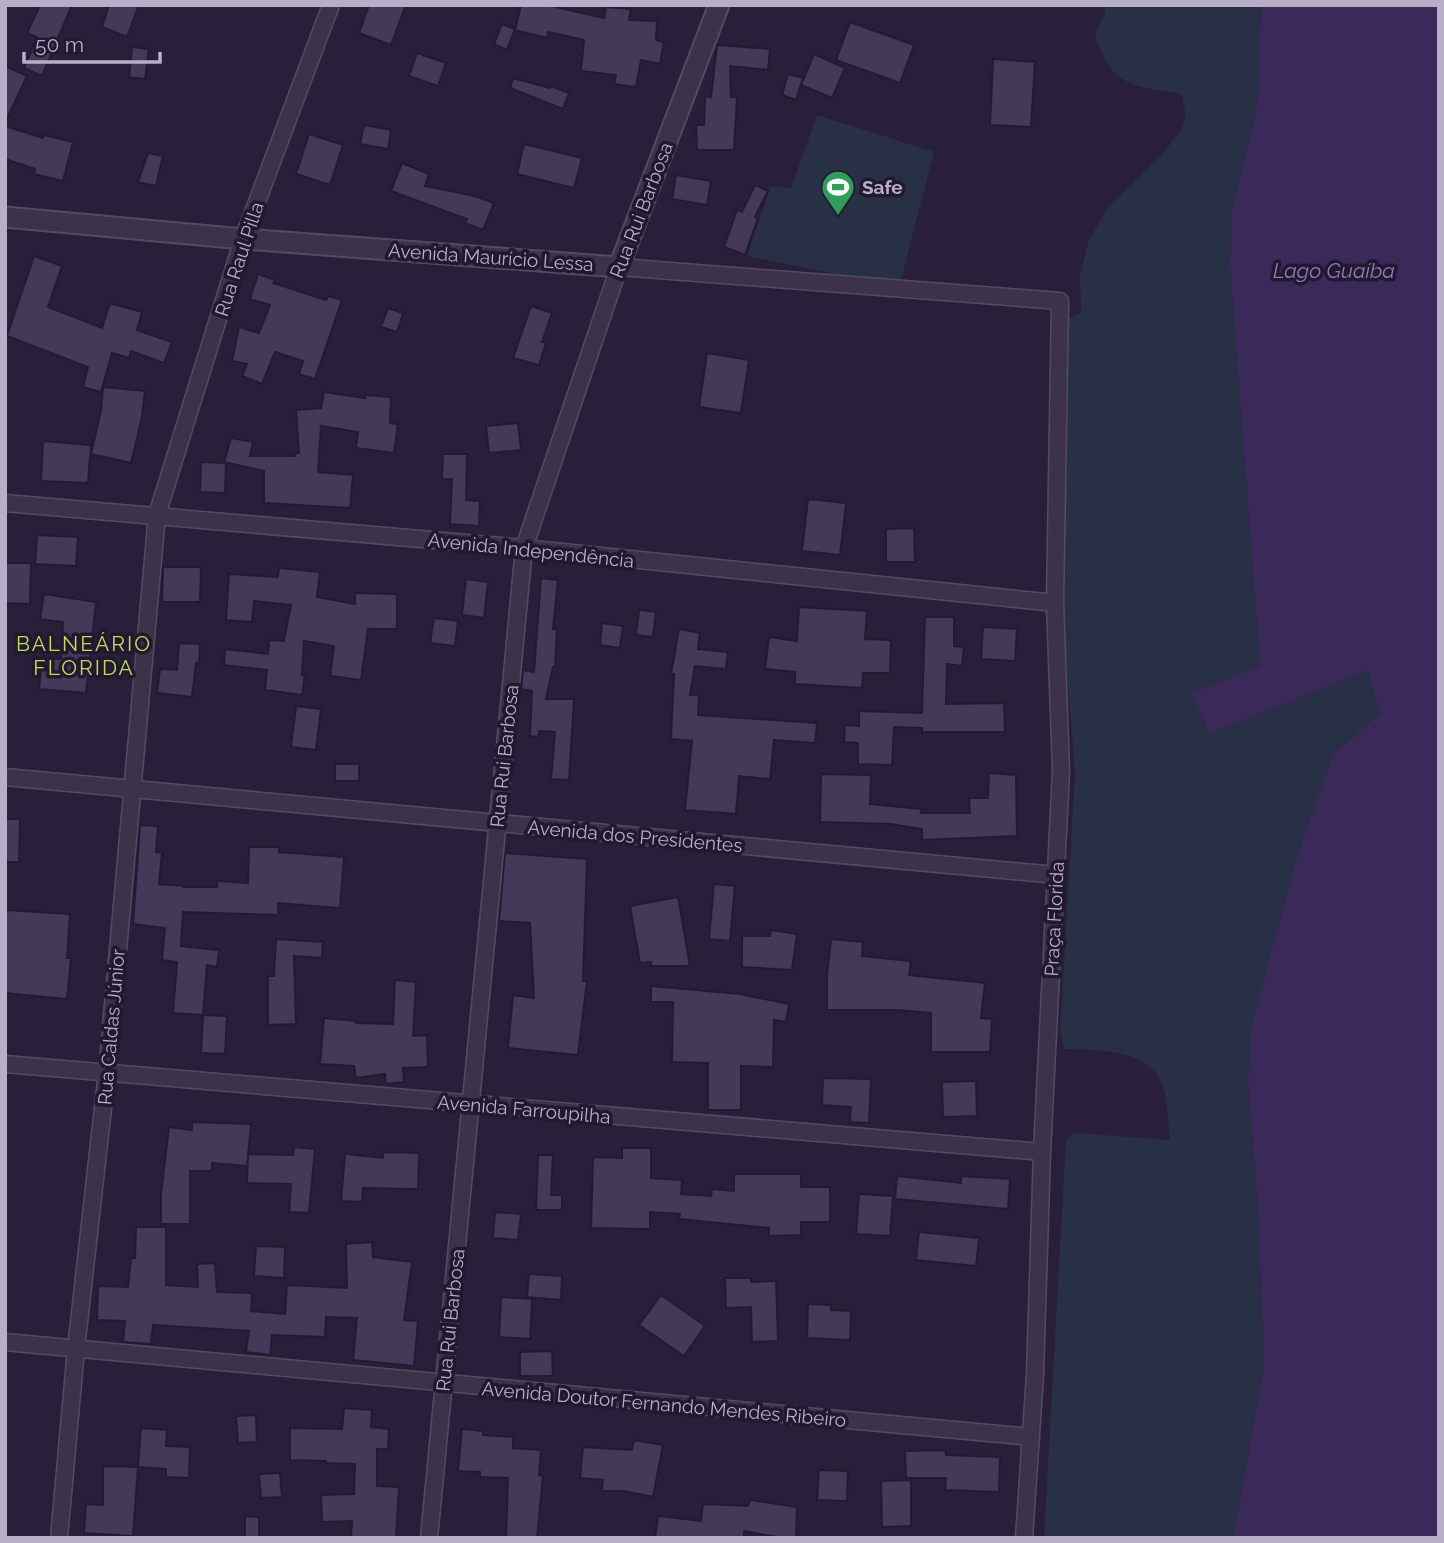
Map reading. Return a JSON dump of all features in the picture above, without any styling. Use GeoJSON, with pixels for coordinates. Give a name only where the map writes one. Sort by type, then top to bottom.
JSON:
{"type":"FeatureCollection","features":[{"type":"Feature","properties":{"kind":"street","name":"Rua Raul Pilla"},"geometry":{"type":"LineString","coordinates":[[157,515],[243,239],[331,5]]}},
{"type":"Feature","properties":{"kind":"street","name":"Rua Rui Barbosa"},"geometry":{"type":"LineString","coordinates":[[429,1538],[524,548],[619,267],[719,5]]}},
{"type":"Feature","properties":{"kind":"street","name":"Avenida Maurício Lessa"},"geometry":{"type":"LineString","coordinates":[[5,217],[243,239],[1060,301]]}},
{"type":"Feature","properties":{"kind":"street","name":"Praça Florida"},"geometry":{"type":"LineString","coordinates":[[1024,1538],[1031,1437],[1061,771],[1055,603],[1060,301]]}},
{"type":"Feature","properties":{"kind":"street","name":"Avenida Independência"},"geometry":{"type":"LineString","coordinates":[[5,503],[524,548],[1055,603]]}},
{"type":"Feature","properties":{"kind":"street","name":"Rua Caldas Júnior"},"geometry":{"type":"LineString","coordinates":[[59,1538],[76,1349],[107,1072],[157,515]]}},
{"type":"Feature","properties":{"kind":"street","name":"Avenida dos Presidentes"},"geometry":{"type":"LineString","coordinates":[[5,777],[1056,874]]}},
{"type":"Feature","properties":{"kind":"street","name":"Avenida Farroupilha"},"geometry":{"type":"LineString","coordinates":[[5,1064],[1042,1152]]}},
{"type":"Feature","properties":{"kind":"street","name":"Avenida Doutor Fernando Mendes Ribeiro"},"geometry":{"type":"LineString","coordinates":[[5,1342],[1031,1437]]}},
{"type":"Feature","properties":{"kind":"shaded area"},"geometry":{"type":"Polygon","coordinates":[[[1105,5],[1261,5],[1258,101],[1231,214],[1230,268],[1260,666],[1191,693],[1210,734],[1368,669],[1380,713],[1333,754],[1299,850],[1248,1084],[1258,1212],[1264,1366],[1233,1538],[1044,1538],[1066,1139],[1075,1133],[1170,1140],[1164,1090],[1158,1076],[1149,1066],[1137,1059],[1108,1051],[1064,1049],[1060,1032],[1075,774],[1062,605],[1065,321],[1081,312],[1080,275],[1089,240],[1108,207],[1162,155],[1182,128],[1186,114],[1181,94],[1137,86],[1117,75],[1109,65],[1095,36],[1105,13],[1105,5]]]}},
{"type":"Feature","properties":{"kind":"shaded area","name":"Safe"},"geometry":{"type":"Polygon","coordinates":[[[817,115],[934,152],[899,287],[747,256],[771,186],[791,188],[817,115]]]}},
{"type":"Feature","properties":{"kind":"water","name":"Lago Guaíba"},"geometry":{"type":"Polygon","coordinates":[[[1261,5],[1439,5],[1439,1538],[1233,1538],[1264,1366],[1258,1212],[1248,1084],[1251,1027],[1299,850],[1333,754],[1380,713],[1368,670],[1210,734],[1191,693],[1260,666],[1230,268],[1231,214],[1258,101],[1261,5]]]}},
{"type":"Feature","properties":{"kind":"building"},"geometry":{"type":"Polygon","coordinates":[[[40,5],[72,5],[42,76],[24,68],[37,37],[27,33],[40,5]]]}},
{"type":"Feature","properties":{"kind":"building"},"geometry":{"type":"Polygon","coordinates":[[[109,5],[139,5],[127,37],[102,27],[109,5]]]}},
{"type":"Feature","properties":{"kind":"building"},"geometry":{"type":"Polygon","coordinates":[[[369,5],[406,5],[391,45],[359,33],[369,5]]]}},
{"type":"Feature","properties":{"kind":"building"},"geometry":{"type":"Polygon","coordinates":[[[521,5],[547,5],[604,18],[606,7],[631,9],[629,20],[657,21],[656,40],[664,42],[660,64],[641,60],[636,87],[614,84],[616,75],[581,71],[584,40],[548,32],[547,38],[515,30],[521,5]]]}},
{"type":"Feature","properties":{"kind":"building"},"geometry":{"type":"Polygon","coordinates":[[[850,22],[914,45],[900,83],[836,60],[850,22]]]}},
{"type":"Feature","properties":{"kind":"building"},"geometry":{"type":"Polygon","coordinates":[[[502,24],[515,29],[507,50],[494,44],[502,24]]]}},
{"type":"Feature","properties":{"kind":"building"},"geometry":{"type":"Polygon","coordinates":[[[717,45],[770,49],[768,70],[730,66],[731,97],[737,97],[734,150],[697,150],[696,125],[704,125],[705,96],[711,97],[717,45]]]}},
{"type":"Feature","properties":{"kind":"building"},"geometry":{"type":"Polygon","coordinates":[[[132,47],[149,49],[145,79],[129,77],[132,47]]]}},
{"type":"Feature","properties":{"kind":"building"},"geometry":{"type":"Polygon","coordinates":[[[417,53],[446,63],[438,86],[409,76],[417,53]]]}},
{"type":"Feature","properties":{"kind":"building"},"geometry":{"type":"Polygon","coordinates":[[[814,54],[845,68],[832,98],[801,85],[814,54]]]}},
{"type":"Feature","properties":{"kind":"building"},"geometry":{"type":"Polygon","coordinates":[[[993,59],[1035,62],[1031,127],[990,125],[993,59]]]}},
{"type":"Feature","properties":{"kind":"building"},"geometry":{"type":"Polygon","coordinates":[[[5,66],[27,76],[5,123],[5,66]]]}},
{"type":"Feature","properties":{"kind":"building"},"geometry":{"type":"Polygon","coordinates":[[[788,74],[803,78],[796,100],[782,95],[788,74]]]}},
{"type":"Feature","properties":{"kind":"building"},"geometry":{"type":"Polygon","coordinates":[[[513,78],[550,88],[551,86],[569,93],[563,109],[510,88],[513,78]]]}},
{"type":"Feature","properties":{"kind":"building"},"geometry":{"type":"Polygon","coordinates":[[[364,125],[391,130],[388,149],[360,144],[364,125]]]}},
{"type":"Feature","properties":{"kind":"building"},"geometry":{"type":"Polygon","coordinates":[[[5,126],[43,138],[44,135],[73,142],[63,181],[34,174],[35,169],[5,159],[5,126]]]}},
{"type":"Feature","properties":{"kind":"building"},"geometry":{"type":"Polygon","coordinates":[[[309,134],[343,145],[330,185],[296,174],[309,134]]]}},
{"type":"Feature","properties":{"kind":"building"},"geometry":{"type":"Polygon","coordinates":[[[524,144],[582,158],[574,188],[517,174],[524,144]]]}},
{"type":"Feature","properties":{"kind":"building"},"geometry":{"type":"Polygon","coordinates":[[[148,153],[163,156],[156,186],[138,182],[148,153]]]}},
{"type":"Feature","properties":{"kind":"building"},"geometry":{"type":"Polygon","coordinates":[[[402,163],[429,174],[425,186],[475,196],[494,203],[483,230],[465,223],[467,219],[391,191],[402,163]]]}},
{"type":"Feature","properties":{"kind":"building"},"geometry":{"type":"Polygon","coordinates":[[[676,175],[711,181],[707,205],[672,199],[676,175]]]}},
{"type":"Feature","properties":{"kind":"building"},"geometry":{"type":"Polygon","coordinates":[[[755,185],[768,191],[755,217],[758,218],[745,255],[724,247],[737,210],[742,212],[755,185]]]}},
{"type":"Feature","properties":{"kind":"building"},"geometry":{"type":"Polygon","coordinates":[[[34,256],[62,266],[48,307],[102,328],[110,303],[142,312],[137,330],[172,342],[164,363],[131,351],[129,358],[112,353],[101,392],[83,387],[88,367],[7,336],[34,256]]]}},
{"type":"Feature","properties":{"kind":"building"},"geometry":{"type":"Polygon","coordinates":[[[258,274],[275,280],[273,283],[326,300],[328,296],[342,300],[315,379],[299,374],[303,361],[275,352],[262,384],[242,376],[247,364],[232,361],[239,327],[259,333],[270,305],[250,299],[258,274]]]}},
{"type":"Feature","properties":{"kind":"building"},"geometry":{"type":"Polygon","coordinates":[[[531,306],[552,313],[542,342],[546,343],[539,365],[513,358],[531,306]]]}},
{"type":"Feature","properties":{"kind":"building"},"geometry":{"type":"Polygon","coordinates":[[[388,308],[403,313],[397,332],[381,327],[388,308]]]}},
{"type":"Feature","properties":{"kind":"building"},"geometry":{"type":"Polygon","coordinates":[[[707,353],[749,360],[741,413],[699,407],[707,353]]]}},
{"type":"Feature","properties":{"kind":"building"},"geometry":{"type":"Polygon","coordinates":[[[103,387],[145,391],[131,463],[91,454],[103,387]]]}},
{"type":"Feature","properties":{"kind":"building"},"geometry":{"type":"Polygon","coordinates":[[[324,392],[365,398],[365,395],[391,397],[390,423],[398,424],[394,453],[356,448],[358,432],[321,426],[318,472],[353,475],[350,508],[264,503],[264,471],[224,462],[231,438],[253,442],[250,456],[295,456],[299,453],[296,410],[321,408],[324,392]]]}},
{"type":"Feature","properties":{"kind":"building"},"geometry":{"type":"Polygon","coordinates":[[[518,423],[521,450],[489,453],[486,426],[518,423]]]}},
{"type":"Feature","properties":{"kind":"building"},"geometry":{"type":"Polygon","coordinates":[[[43,441],[91,445],[88,483],[41,481],[43,441]]]}},
{"type":"Feature","properties":{"kind":"building"},"geometry":{"type":"Polygon","coordinates":[[[443,454],[467,454],[466,500],[480,501],[479,526],[450,524],[452,479],[442,479],[443,454]]]}},
{"type":"Feature","properties":{"kind":"building"},"geometry":{"type":"Polygon","coordinates":[[[201,462],[226,463],[225,493],[200,492],[201,462]]]}},
{"type":"Feature","properties":{"kind":"building"},"geometry":{"type":"Polygon","coordinates":[[[808,499],[846,503],[840,555],[802,551],[808,499]]]}},
{"type":"Feature","properties":{"kind":"building"},"geometry":{"type":"Polygon","coordinates":[[[914,528],[915,562],[886,562],[886,529],[914,528]]]}},
{"type":"Feature","properties":{"kind":"building"},"geometry":{"type":"Polygon","coordinates":[[[37,535],[78,537],[76,566],[35,564],[37,535]]]}},
{"type":"Feature","properties":{"kind":"building"},"geometry":{"type":"Polygon","coordinates":[[[5,563],[31,563],[30,604],[5,603],[5,563]]]}},
{"type":"Feature","properties":{"kind":"building"},"geometry":{"type":"Polygon","coordinates":[[[163,567],[201,567],[200,602],[162,602],[163,567]]]}},
{"type":"Feature","properties":{"kind":"building"},"geometry":{"type":"Polygon","coordinates":[[[279,568],[320,572],[317,597],[355,604],[355,593],[397,594],[397,629],[368,629],[361,680],[330,676],[334,646],[304,641],[302,675],[305,675],[302,695],[265,690],[267,670],[224,665],[225,649],[268,654],[269,640],[284,641],[291,605],[254,601],[252,622],[226,620],[229,574],[278,577],[279,568]]]}},
{"type":"Feature","properties":{"kind":"building"},"geometry":{"type":"Polygon","coordinates":[[[541,578],[558,580],[553,629],[557,629],[555,667],[546,699],[574,699],[569,780],[551,779],[555,732],[539,731],[538,737],[530,736],[532,691],[521,689],[523,670],[534,672],[541,578]]]}},
{"type":"Feature","properties":{"kind":"building"},"geometry":{"type":"Polygon","coordinates":[[[466,579],[488,582],[484,618],[462,615],[466,579]]]}},
{"type":"Feature","properties":{"kind":"building"},"geometry":{"type":"Polygon","coordinates":[[[44,594],[96,602],[86,693],[39,689],[42,658],[61,659],[63,622],[40,619],[44,594]]]}},
{"type":"Feature","properties":{"kind":"building"},"geometry":{"type":"Polygon","coordinates":[[[799,607],[867,611],[865,639],[891,640],[890,673],[863,673],[862,688],[795,684],[795,672],[765,669],[769,637],[797,641],[799,607]]]}},
{"type":"Feature","properties":{"kind":"building"},"geometry":{"type":"Polygon","coordinates":[[[639,610],[656,612],[653,637],[636,635],[639,610]]]}},
{"type":"Feature","properties":{"kind":"building"},"geometry":{"type":"Polygon","coordinates":[[[925,617],[954,617],[954,646],[964,647],[962,666],[947,664],[946,704],[1004,703],[1005,732],[922,732],[922,728],[894,727],[892,765],[858,764],[858,743],[844,742],[845,725],[859,726],[859,711],[922,713],[925,617]]]}},
{"type":"Feature","properties":{"kind":"building"},"geometry":{"type":"Polygon","coordinates":[[[434,618],[458,621],[455,646],[430,643],[434,618]]]}},
{"type":"Feature","properties":{"kind":"building"},"geometry":{"type":"Polygon","coordinates":[[[602,623],[623,626],[620,648],[600,645],[602,623]]]}},
{"type":"Feature","properties":{"kind":"building"},"geometry":{"type":"Polygon","coordinates":[[[983,627],[1017,629],[1015,661],[981,659],[983,627]]]}},
{"type":"Feature","properties":{"kind":"building"},"geometry":{"type":"Polygon","coordinates":[[[679,629],[700,633],[698,649],[728,652],[726,669],[695,666],[690,695],[699,695],[698,715],[817,723],[815,743],[774,740],[770,779],[739,776],[736,814],[685,810],[692,741],[671,739],[674,674],[671,674],[679,629]]]}},
{"type":"Feature","properties":{"kind":"building"},"geometry":{"type":"Polygon","coordinates":[[[179,643],[200,644],[192,697],[157,693],[160,669],[177,670],[179,643]]]}},
{"type":"Feature","properties":{"kind":"building"},"geometry":{"type":"Polygon","coordinates":[[[296,706],[321,709],[316,750],[291,747],[296,706]]]}},
{"type":"Feature","properties":{"kind":"building"},"geometry":{"type":"Polygon","coordinates":[[[335,764],[359,764],[359,781],[335,781],[335,764]]]}},
{"type":"Feature","properties":{"kind":"building"},"geometry":{"type":"Polygon","coordinates":[[[989,773],[1016,775],[1017,836],[922,840],[922,829],[891,824],[820,822],[821,774],[871,775],[870,804],[922,809],[921,813],[970,813],[969,798],[988,798],[989,773]]]}},
{"type":"Feature","properties":{"kind":"building"},"geometry":{"type":"Polygon","coordinates":[[[5,819],[20,819],[19,862],[5,862],[5,819]]]}},
{"type":"Feature","properties":{"kind":"building"},"geometry":{"type":"Polygon","coordinates":[[[140,825],[158,826],[156,852],[162,853],[159,884],[217,887],[217,881],[248,883],[249,847],[279,847],[279,852],[344,857],[340,908],[278,903],[278,915],[183,912],[181,946],[219,950],[217,967],[207,965],[203,1015],[173,1013],[177,962],[162,960],[165,928],[133,924],[140,825]]]}},
{"type":"Feature","properties":{"kind":"building"},"geometry":{"type":"Polygon","coordinates":[[[505,853],[587,859],[583,981],[587,981],[578,1055],[508,1048],[513,995],[534,998],[530,923],[499,921],[505,853]]]}},
{"type":"Feature","properties":{"kind":"building"},"geometry":{"type":"Polygon","coordinates":[[[714,884],[735,886],[730,941],[709,939],[714,884]]]}},
{"type":"Feature","properties":{"kind":"building"},"geometry":{"type":"Polygon","coordinates":[[[678,897],[690,966],[651,966],[651,962],[640,963],[630,906],[678,897]]]}},
{"type":"Feature","properties":{"kind":"building"},"geometry":{"type":"Polygon","coordinates":[[[5,910],[70,914],[67,958],[71,958],[67,999],[5,993],[5,910]]]}},
{"type":"Feature","properties":{"kind":"building"},"geometry":{"type":"Polygon","coordinates":[[[771,930],[797,934],[792,970],[742,967],[742,936],[770,936],[771,930]]]}},
{"type":"Feature","properties":{"kind":"building"},"geometry":{"type":"Polygon","coordinates":[[[276,939],[323,942],[322,958],[294,956],[296,1024],[268,1025],[268,976],[274,976],[276,939]]]}},
{"type":"Feature","properties":{"kind":"building"},"geometry":{"type":"Polygon","coordinates":[[[831,939],[863,942],[862,956],[911,961],[909,975],[985,983],[981,1018],[992,1019],[990,1052],[931,1052],[931,1013],[827,1010],[831,939]]]}},
{"type":"Feature","properties":{"kind":"building"},"geometry":{"type":"Polygon","coordinates":[[[395,980],[416,982],[413,1036],[427,1035],[428,1067],[403,1068],[404,1082],[386,1084],[385,1074],[356,1078],[354,1066],[320,1064],[324,1018],[357,1021],[356,1023],[393,1024],[395,980]]]}},
{"type":"Feature","properties":{"kind":"building"},"geometry":{"type":"Polygon","coordinates":[[[651,986],[740,994],[789,1004],[786,1022],[774,1020],[773,1067],[741,1066],[741,1110],[708,1110],[708,1063],[672,1062],[673,1002],[651,1002],[651,986]]]}},
{"type":"Feature","properties":{"kind":"building"},"geometry":{"type":"Polygon","coordinates":[[[203,1015],[227,1016],[225,1054],[201,1053],[203,1015]]]}},
{"type":"Feature","properties":{"kind":"building"},"geometry":{"type":"Polygon","coordinates":[[[823,1078],[871,1079],[869,1123],[850,1122],[851,1107],[822,1105],[823,1078]]]}},
{"type":"Feature","properties":{"kind":"building"},"geometry":{"type":"Polygon","coordinates":[[[976,1081],[977,1116],[943,1117],[942,1082],[976,1081]]]}},
{"type":"Feature","properties":{"kind":"building"},"geometry":{"type":"Polygon","coordinates":[[[192,1122],[251,1124],[247,1166],[212,1163],[212,1171],[190,1171],[190,1224],[161,1224],[161,1194],[169,1127],[192,1130],[192,1122]]]}},
{"type":"Feature","properties":{"kind":"building"},"geometry":{"type":"Polygon","coordinates":[[[294,1147],[315,1149],[309,1213],[289,1212],[291,1184],[247,1183],[248,1154],[293,1155],[294,1147]]]}},
{"type":"Feature","properties":{"kind":"building"},"geometry":{"type":"Polygon","coordinates":[[[622,1148],[651,1148],[651,1178],[682,1180],[681,1194],[711,1196],[712,1189],[734,1191],[734,1174],[801,1174],[801,1187],[830,1187],[830,1222],[801,1222],[801,1235],[769,1236],[769,1228],[679,1219],[680,1214],[650,1212],[650,1229],[591,1228],[593,1157],[622,1158],[622,1148]]]}},
{"type":"Feature","properties":{"kind":"building"},"geometry":{"type":"Polygon","coordinates":[[[383,1152],[419,1153],[418,1189],[363,1188],[362,1202],[341,1201],[345,1154],[383,1158],[383,1152]]]}},
{"type":"Feature","properties":{"kind":"building"},"geometry":{"type":"Polygon","coordinates":[[[538,1155],[553,1155],[551,1195],[562,1195],[562,1210],[536,1210],[538,1155]]]}},
{"type":"Feature","properties":{"kind":"building"},"geometry":{"type":"Polygon","coordinates":[[[897,1176],[961,1183],[961,1176],[1010,1179],[1008,1209],[895,1199],[897,1176]]]}},
{"type":"Feature","properties":{"kind":"building"},"geometry":{"type":"Polygon","coordinates":[[[859,1194],[893,1196],[890,1236],[856,1234],[859,1194]]]}},
{"type":"Feature","properties":{"kind":"building"},"geometry":{"type":"Polygon","coordinates":[[[495,1212],[521,1214],[518,1240],[493,1238],[495,1212]]]}},
{"type":"Feature","properties":{"kind":"building"},"geometry":{"type":"Polygon","coordinates":[[[136,1227],[166,1227],[166,1285],[198,1287],[197,1264],[215,1263],[217,1292],[252,1293],[251,1311],[285,1314],[287,1285],[347,1288],[346,1244],[372,1242],[373,1257],[412,1262],[404,1320],[418,1321],[414,1366],[353,1360],[357,1318],[326,1317],[325,1337],[272,1335],[270,1355],[246,1352],[249,1331],[153,1325],[151,1344],[123,1342],[125,1321],[97,1320],[98,1286],[128,1287],[131,1258],[135,1258],[136,1227]]]}},
{"type":"Feature","properties":{"kind":"building"},"geometry":{"type":"Polygon","coordinates":[[[919,1232],[979,1238],[976,1266],[916,1260],[919,1232]]]}},
{"type":"Feature","properties":{"kind":"building"},"geometry":{"type":"Polygon","coordinates":[[[256,1246],[285,1247],[284,1278],[254,1276],[256,1246]]]}},
{"type":"Feature","properties":{"kind":"building"},"geometry":{"type":"Polygon","coordinates":[[[529,1274],[562,1276],[561,1300],[527,1297],[529,1274]]]}},
{"type":"Feature","properties":{"kind":"building"},"geometry":{"type":"Polygon","coordinates":[[[725,1278],[751,1278],[751,1282],[776,1281],[778,1341],[752,1342],[751,1307],[726,1308],[725,1278]]]}},
{"type":"Feature","properties":{"kind":"building"},"geometry":{"type":"Polygon","coordinates":[[[661,1295],[705,1326],[684,1356],[639,1325],[661,1295]]]}},
{"type":"Feature","properties":{"kind":"building"},"geometry":{"type":"Polygon","coordinates":[[[501,1297],[532,1299],[530,1339],[499,1337],[501,1297]]]}},
{"type":"Feature","properties":{"kind":"building"},"geometry":{"type":"Polygon","coordinates":[[[808,1304],[831,1305],[831,1310],[851,1311],[850,1340],[807,1338],[808,1304]]]}},
{"type":"Feature","properties":{"kind":"building"},"geometry":{"type":"Polygon","coordinates":[[[552,1351],[553,1376],[520,1376],[520,1352],[552,1351]]]}},
{"type":"Feature","properties":{"kind":"building"},"geometry":{"type":"Polygon","coordinates":[[[344,1408],[372,1410],[371,1427],[389,1429],[388,1449],[377,1449],[377,1486],[399,1487],[396,1538],[351,1538],[352,1521],[322,1522],[321,1495],[354,1494],[355,1464],[290,1460],[290,1428],[342,1429],[344,1408]]]}},
{"type":"Feature","properties":{"kind":"building"},"geometry":{"type":"Polygon","coordinates":[[[256,1415],[257,1442],[238,1443],[236,1416],[256,1415]]]}},
{"type":"Feature","properties":{"kind":"building"},"geometry":{"type":"Polygon","coordinates":[[[141,1428],[167,1430],[166,1446],[190,1447],[189,1478],[166,1477],[166,1469],[138,1467],[141,1428]]]}},
{"type":"Feature","properties":{"kind":"building"},"geometry":{"type":"Polygon","coordinates":[[[462,1429],[483,1431],[483,1435],[513,1437],[513,1448],[541,1450],[539,1475],[543,1476],[537,1538],[506,1538],[508,1478],[480,1477],[480,1472],[458,1471],[462,1429]]]}},
{"type":"Feature","properties":{"kind":"building"},"geometry":{"type":"Polygon","coordinates":[[[634,1440],[663,1445],[653,1497],[624,1491],[602,1491],[603,1480],[580,1478],[583,1447],[632,1450],[634,1440]]]}},
{"type":"Feature","properties":{"kind":"building"},"geometry":{"type":"Polygon","coordinates":[[[945,1450],[946,1455],[1000,1457],[999,1492],[945,1490],[946,1478],[906,1478],[905,1451],[945,1450]]]}},
{"type":"Feature","properties":{"kind":"building"},"geometry":{"type":"Polygon","coordinates":[[[103,1466],[138,1467],[133,1536],[84,1533],[86,1504],[103,1505],[103,1466]]]}},
{"type":"Feature","properties":{"kind":"building"},"geometry":{"type":"Polygon","coordinates":[[[819,1470],[848,1471],[847,1501],[817,1500],[819,1470]]]}},
{"type":"Feature","properties":{"kind":"building"},"geometry":{"type":"Polygon","coordinates":[[[280,1473],[282,1497],[261,1498],[259,1474],[280,1473]]]}},
{"type":"Feature","properties":{"kind":"building"},"geometry":{"type":"Polygon","coordinates":[[[911,1480],[911,1526],[882,1527],[881,1481],[911,1480]]]}},
{"type":"Feature","properties":{"kind":"building"},"geometry":{"type":"Polygon","coordinates":[[[750,1500],[797,1507],[796,1538],[744,1531],[744,1538],[655,1538],[658,1516],[701,1521],[703,1504],[748,1506],[750,1500]]]}},
{"type":"Feature","properties":{"kind":"building"},"geometry":{"type":"Polygon","coordinates":[[[245,1516],[259,1517],[259,1538],[245,1538],[245,1516]]]}},
{"type":"Feature","properties":{"kind":"place","name":"Safe"},"geometry":{"type":"Point","coordinates":[838,217]}},
{"type":"Feature","properties":{"kind":"district","name":"BALNEÁRIO FLORIDA"},"geometry":{"type":"Point","coordinates":[84,655]}}]}
